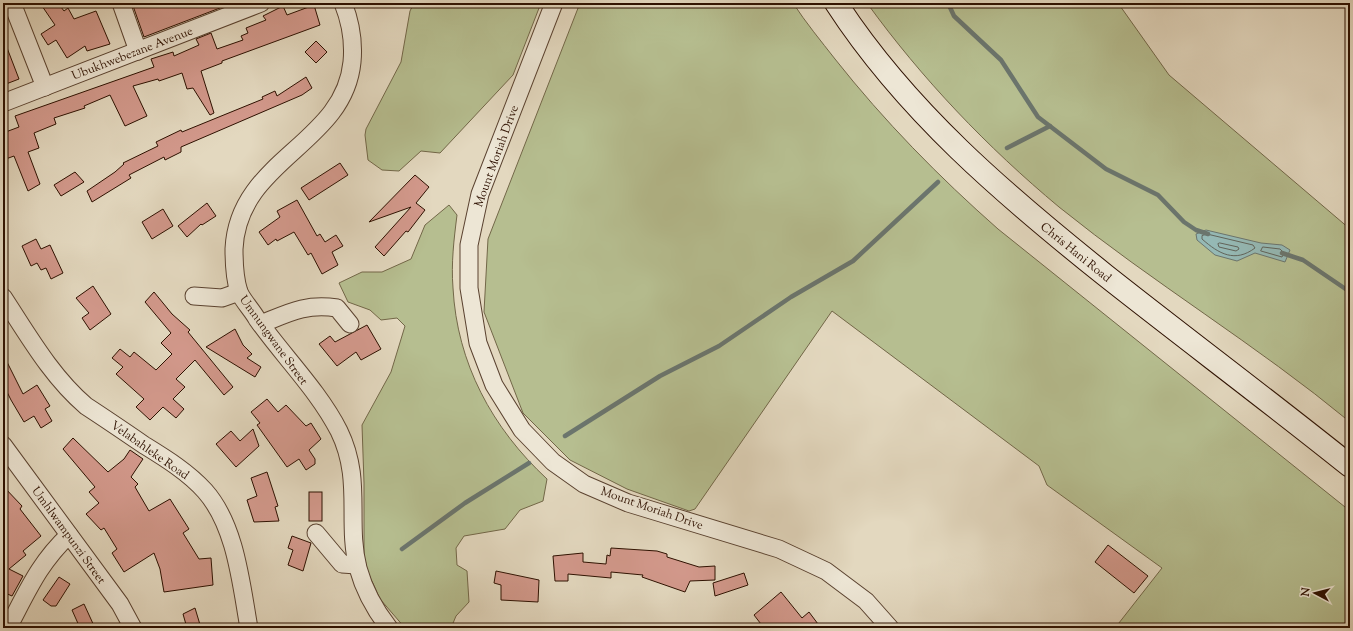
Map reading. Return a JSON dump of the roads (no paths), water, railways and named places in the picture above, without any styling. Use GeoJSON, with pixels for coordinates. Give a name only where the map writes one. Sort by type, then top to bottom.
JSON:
{"type":"FeatureCollection","features":[{"type":"Feature","properties":{"kind":"main road","name":"Chris Hani Road"},"geometry":{"type":"LineString","coordinates":[[836,3],[847,20],[906,93],[952,144],[1030,215],[1160,319],[1350,466]]}},
{"type":"Feature","properties":{"kind":"main road"},"geometry":{"type":"LineString","coordinates":[[1291,419],[1350,448]]}},
{"type":"Feature","properties":{"kind":"street"},"geometry":{"type":"LineString","coordinates":[[12,3],[45,87]]}},
{"type":"Feature","properties":{"kind":"street"},"geometry":{"type":"LineString","coordinates":[[121,3],[138,51]]}},
{"type":"Feature","properties":{"kind":"street","name":"Ubukhwebezane Avenue"},"geometry":{"type":"LineString","coordinates":[[3,103],[138,51],[228,9],[261,3]]}},
{"type":"Feature","properties":{"kind":"street","name":"Umnungwane Street"},"geometry":{"type":"LineString","coordinates":[[343,3],[352,28],[354,48],[351,77],[342,99],[329,118],[258,185],[246,204],[238,226],[234,249],[235,269],[239,292],[261,324],[316,396],[338,431],[349,456],[353,478],[354,540],[357,565],[365,590],[376,610],[389,628]]}},
{"type":"Feature","properties":{"kind":"street","name":"Mount Moriah Drive"},"geometry":{"type":"LineString","coordinates":[[554,3],[480,194],[469,245],[469,288],[478,343],[494,385],[522,430],[553,462],[584,484],[628,503],[779,549],[820,568],[866,601],[890,628]]}},
{"type":"Feature","properties":{"kind":"street"},"geometry":{"type":"LineString","coordinates":[[194,296],[222,298],[239,292]]}},
{"type":"Feature","properties":{"kind":"street","name":"Velabahleke Road"},"geometry":{"type":"LineString","coordinates":[[3,297],[58,378],[73,394],[86,406],[173,464],[205,491],[217,509],[235,554],[249,628]]}},
{"type":"Feature","properties":{"kind":"street"},"geometry":{"type":"LineString","coordinates":[[261,324],[298,309],[321,305],[337,308],[350,324]]}},
{"type":"Feature","properties":{"kind":"street","name":"Umhlwampunzi Street"},"geometry":{"type":"LineString","coordinates":[[3,444],[68,535],[120,604],[133,628]]}},
{"type":"Feature","properties":{"kind":"street"},"geometry":{"type":"LineString","coordinates":[[316,532],[342,564],[357,565]]}},
{"type":"Feature","properties":{"kind":"street"},"geometry":{"type":"LineString","coordinates":[[10,624],[40,566],[68,535]]}},
{"type":"Feature","properties":{"kind":"water"},"geometry":{"type":"Polygon","coordinates":[[[1206,230],[1261,243],[1282,245],[1290,250],[1285,262],[1255,253],[1237,261],[1215,255],[1197,240],[1196,234],[1206,230]]]}},
{"type":"Feature","properties":{"kind":"waterway"},"geometry":{"type":"LineString","coordinates":[[948,3],[954,16],[1001,60],[1038,117],[1106,169],[1158,195],[1184,222],[1196,230],[1208,234]]}},
{"type":"Feature","properties":{"kind":"waterway"},"geometry":{"type":"LineString","coordinates":[[1007,148],[1050,126]]}},
{"type":"Feature","properties":{"kind":"waterway"},"geometry":{"type":"LineString","coordinates":[[565,436],[660,376],[719,346],[791,297],[853,261],[938,182]]}},
{"type":"Feature","properties":{"kind":"waterway"},"geometry":{"type":"LineString","coordinates":[[1282,253],[1303,260],[1350,292]]}},
{"type":"Feature","properties":{"kind":"waterway"},"geometry":{"type":"LineString","coordinates":[[402,549],[465,503],[529,463]]}}]}
